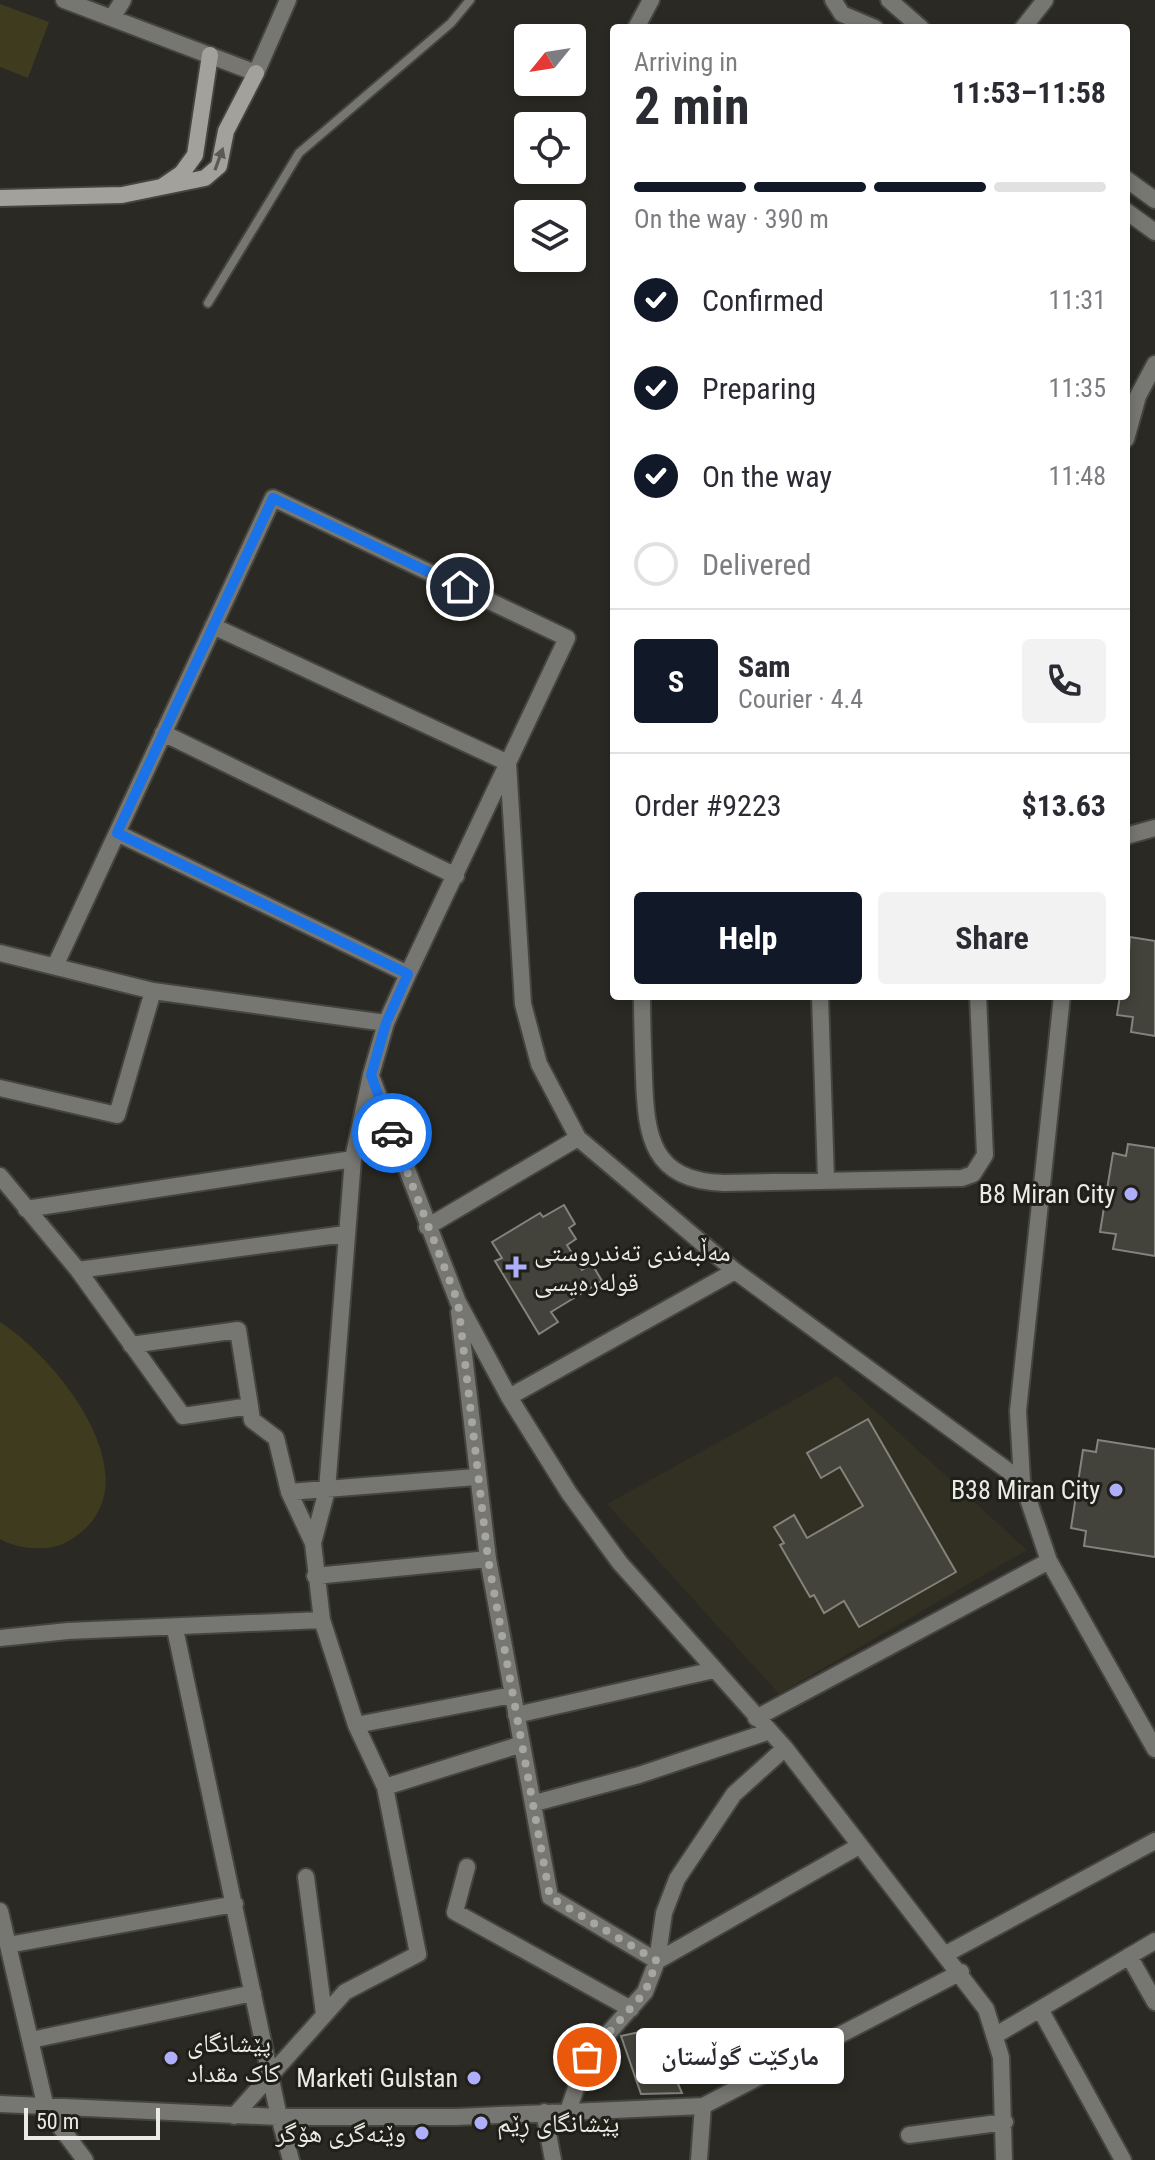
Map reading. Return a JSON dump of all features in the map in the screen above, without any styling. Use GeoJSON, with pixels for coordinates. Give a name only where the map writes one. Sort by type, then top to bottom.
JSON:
{"type":"FeatureCollection","features":[{"type":"Feature","properties":{"kind":"street"},"geometry":{"type":"LineString","coordinates":[[64,0],[256,73]]}},
{"type":"Feature","properties":{"kind":"street"},"geometry":{"type":"LineString","coordinates":[[112,18],[123,0]]}},
{"type":"Feature","properties":{"kind":"street"},"geometry":{"type":"LineString","coordinates":[[0,198],[77,198],[154,190],[198,181],[216,171],[226,131],[288,0]]}},
{"type":"Feature","properties":{"kind":"street"},"geometry":{"type":"LineString","coordinates":[[638,24],[651,0]]}},
{"type":"Feature","properties":{"kind":"street"},"geometry":{"type":"LineString","coordinates":[[833,0],[846,23]]}},
{"type":"Feature","properties":{"kind":"street"},"geometry":{"type":"LineString","coordinates":[[889,0],[916,24]]}},
{"type":"Feature","properties":{"kind":"street"},"geometry":{"type":"LineString","coordinates":[[1026,24],[1045,0]]}},
{"type":"Feature","properties":{"kind":"street"},"geometry":{"type":"LineString","coordinates":[[154,190],[182,173],[195,155],[210,55]]}},
{"type":"Feature","properties":{"kind":"street"},"geometry":{"type":"LineString","coordinates":[[1130,182],[1155,200]]}},
{"type":"Feature","properties":{"kind":"street"},"geometry":{"type":"LineString","coordinates":[[1130,214],[1155,232]]}},
{"type":"Feature","properties":{"kind":"street"},"geometry":{"type":"LineString","coordinates":[[1130,425],[1138,396],[1155,364]]}},
{"type":"Feature","properties":{"kind":"street"},"geometry":{"type":"LineString","coordinates":[[55,966],[273,498],[567,638],[386,1023],[353,1159],[327,1490],[313,1543],[315,1576],[322,1620],[356,1725],[385,1787],[418,1954],[345,1992],[234,2116]]}},
{"type":"Feature","properties":{"kind":"street"},"geometry":{"type":"LineString","coordinates":[[213,626],[508,763]]}},
{"type":"Feature","properties":{"kind":"street"},"geometry":{"type":"LineString","coordinates":[[163,733],[456,876]]}},
{"type":"Feature","properties":{"kind":"street"},"geometry":{"type":"LineString","coordinates":[[508,763],[523,1004],[539,1064],[578,1138],[735,1271],[1022,1481]]}},
{"type":"Feature","properties":{"kind":"street"},"geometry":{"type":"LineString","coordinates":[[1130,835],[1155,828]]}},
{"type":"Feature","properties":{"kind":"street"},"geometry":{"type":"LineString","coordinates":[[117,833],[408,974]]}},
{"type":"Feature","properties":{"kind":"street"},"geometry":{"type":"LineString","coordinates":[[0,953],[153,991],[386,1023]]}},
{"type":"Feature","properties":{"kind":"street"},"geometry":{"type":"LineString","coordinates":[[0,1088],[117,1115],[153,991]]}},
{"type":"Feature","properties":{"kind":"street"},"geometry":{"type":"LineString","coordinates":[[642,1000],[645,1123],[651,1144],[663,1159],[689,1178],[709,1183],[962,1178],[981,1166],[985,1143],[978,1000]]}},
{"type":"Feature","properties":{"kind":"street"},"geometry":{"type":"LineString","coordinates":[[820,1000],[826,1179]]}},
{"type":"Feature","properties":{"kind":"street"},"geometry":{"type":"LineString","coordinates":[[1062,1000],[1018,1411],[1022,1481],[1049,1561],[1155,1749]]}},
{"type":"Feature","properties":{"kind":"street"},"geometry":{"type":"LineString","coordinates":[[371,1075],[458,1302],[509,1397],[569,1493],[620,1563],[785,1748],[961,1972],[986,2009],[996,2035],[1005,2122],[1004,2160]]}},
{"type":"Feature","properties":{"kind":"street"},"geometry":{"type":"LineString","coordinates":[[427,1227],[578,1138]]}},
{"type":"Feature","properties":{"kind":"street"},"geometry":{"type":"LineString","coordinates":[[26,1209],[353,1159]]}},
{"type":"Feature","properties":{"kind":"street"},"geometry":{"type":"LineString","coordinates":[[0,1176],[78,1270],[183,1416],[250,1406]]}},
{"type":"Feature","properties":{"kind":"street"},"geometry":{"type":"LineString","coordinates":[[78,1270],[345,1234]]}},
{"type":"Feature","properties":{"kind":"street"},"geometry":{"type":"LineString","coordinates":[[509,1397],[735,1271]]}},
{"type":"Feature","properties":{"kind":"street"},"geometry":{"type":"LineString","coordinates":[[458,1302],[476,1477],[488,1559],[550,1897],[657,1961]]}},
{"type":"Feature","properties":{"kind":"street"},"geometry":{"type":"LineString","coordinates":[[131,1345],[238,1330],[252,1420],[276,1438],[289,1492],[313,1543]]}},
{"type":"Feature","properties":{"kind":"street"},"geometry":{"type":"LineString","coordinates":[[289,1492],[476,1477]]}},
{"type":"Feature","properties":{"kind":"street"},"geometry":{"type":"LineString","coordinates":[[315,1576],[488,1559]]}},
{"type":"Feature","properties":{"kind":"street"},"geometry":{"type":"LineString","coordinates":[[756,1718],[1049,1561]]}},
{"type":"Feature","properties":{"kind":"street"},"geometry":{"type":"LineString","coordinates":[[0,1638],[68,1631],[175,1629],[322,1620]]}},
{"type":"Feature","properties":{"kind":"street"},"geometry":{"type":"LineString","coordinates":[[175,1629],[279,2117],[291,2160]]}},
{"type":"Feature","properties":{"kind":"street"},"geometry":{"type":"LineString","coordinates":[[516,1715],[714,1670]]}},
{"type":"Feature","properties":{"kind":"street"},"geometry":{"type":"LineString","coordinates":[[356,1725],[512,1695]]}},
{"type":"Feature","properties":{"kind":"street"},"geometry":{"type":"LineString","coordinates":[[535,1803],[654,1771],[770,1731]]}},
{"type":"Feature","properties":{"kind":"street"},"geometry":{"type":"LineString","coordinates":[[385,1787],[522,1744]]}},
{"type":"Feature","properties":{"kind":"street"},"geometry":{"type":"LineString","coordinates":[[568,2111],[587,2057],[645,1992],[657,1961],[664,1913],[684,1868],[734,1794],[785,1748]]}},
{"type":"Feature","properties":{"kind":"street"},"geometry":{"type":"LineString","coordinates":[[946,1954],[1155,1841]]}},
{"type":"Feature","properties":{"kind":"street"},"geometry":{"type":"LineString","coordinates":[[657,1961],[859,1846]]}},
{"type":"Feature","properties":{"kind":"street"},"geometry":{"type":"LineString","coordinates":[[467,1867],[455,1912],[631,2009]]}},
{"type":"Feature","properties":{"kind":"street"},"geometry":{"type":"LineString","coordinates":[[306,1877],[324,2014]]}},
{"type":"Feature","properties":{"kind":"street"},"geometry":{"type":"LineString","coordinates":[[8,1945],[235,1904]]}},
{"type":"Feature","properties":{"kind":"street"},"geometry":{"type":"LineString","coordinates":[[0,1911],[46,2108],[85,2160]]}},
{"type":"Feature","properties":{"kind":"street"},"geometry":{"type":"LineString","coordinates":[[996,2035],[1155,1941]]}},
{"type":"Feature","properties":{"kind":"street"},"geometry":{"type":"LineString","coordinates":[[1129,1956],[1155,2002]]}},
{"type":"Feature","properties":{"kind":"street"},"geometry":{"type":"LineString","coordinates":[[0,2104],[234,2116],[367,2119],[703,2106],[961,1972]]}},
{"type":"Feature","properties":{"kind":"street"},"geometry":{"type":"LineString","coordinates":[[31,2040],[253,1993]]}},
{"type":"Feature","properties":{"kind":"street"},"geometry":{"type":"LineString","coordinates":[[1040,2009],[1123,2160]]}},
{"type":"Feature","properties":{"kind":"street"},"geometry":{"type":"LineString","coordinates":[[699,2160],[703,2106]]}},
{"type":"Feature","properties":{"kind":"street"},"geometry":{"type":"LineString","coordinates":[[544,2112],[553,2160]]}},
{"type":"Feature","properties":{"kind":"street"},"geometry":{"type":"LineString","coordinates":[[909,2135],[1005,2122]]}},
{"type":"Feature","properties":{"kind":"lane"},"geometry":{"type":"LineString","coordinates":[[208,303],[299,153],[451,23],[470,0]]}},
{"type":"Feature","properties":{"kind":"shaded area"},"geometry":{"type":"Polygon","coordinates":[[[0,4],[49,22],[28,78],[0,67],[0,4]]]}},
{"type":"Feature","properties":{"kind":"shaded area"},"geometry":{"type":"Polygon","coordinates":[[[0,1322],[50,1366],[73,1395],[92,1428],[104,1461],[105,1492],[93,1520],[65,1543],[50,1548],[15,1545],[0,1539],[0,1322]]]}},
{"type":"Feature","properties":{"kind":"shaded area"},"geometry":{"type":"Polygon","coordinates":[[[837,1376],[1027,1550],[779,1694],[607,1504],[837,1376]]]}},
{"type":"Feature","properties":{"kind":"building"},"geometry":{"type":"Polygon","coordinates":[[[1130,937],[1155,941],[1155,1036],[1131,1032],[1133,1017],[1117,1015],[1119,1000],[1130,1000],[1130,937]]]}},
{"type":"Feature","properties":{"kind":"building","name":"B8 Miran City"},"geometry":{"type":"Polygon","coordinates":[[[1128,1144],[1155,1148],[1155,1256],[1113,1249],[1116,1234],[1100,1232],[1113,1153],[1126,1156],[1128,1144]]]}},
{"type":"Feature","properties":{"kind":"building","name":"مەڵبەندی تەندروستی قولەرەیسی"},"geometry":{"type":"Polygon","coordinates":[[[564,1205],[575,1224],[569,1228],[576,1239],[567,1245],[582,1270],[592,1264],[602,1281],[551,1312],[558,1322],[539,1334],[495,1261],[502,1258],[492,1242],[540,1213],[543,1217],[564,1205]]]}},
{"type":"Feature","properties":{"kind":"building"},"geometry":{"type":"Polygon","coordinates":[[[868,1419],[956,1572],[859,1627],[844,1601],[824,1613],[814,1595],[810,1597],[780,1545],[784,1543],[774,1527],[794,1515],[807,1538],[863,1506],[840,1467],[821,1478],[807,1453],[868,1419]]]}},
{"type":"Feature","properties":{"kind":"building","name":"B38 Miran City"},"geometry":{"type":"Polygon","coordinates":[[[1098,1440],[1155,1449],[1155,1557],[1084,1546],[1086,1531],[1071,1528],[1083,1450],[1096,1452],[1098,1440]]]}},
{"type":"Feature","properties":{"kind":"building"},"geometry":{"type":"Polygon","coordinates":[[[654,2029],[682,2093],[641,2094],[621,2036],[654,2029]]]}},
{"type":"Feature","properties":{"kind":"way so far"},"geometry":{"type":"LineString","coordinates":[[392,1133],[458,1302],[476,1477],[488,1559],[550,1897],[657,1961],[645,1992],[587,2057]]}},
{"type":"Feature","properties":{"kind":"place","name":"B8 Miran City"},"geometry":{"type":"Point","coordinates":[1131,1194]}},
{"type":"Feature","properties":{"kind":"place","name":"مەڵبەندی تەندروستی قولەرەیسی"},"geometry":{"type":"Point","coordinates":[516,1267]}},
{"type":"Feature","properties":{"kind":"place","name":"B38 Miran City"},"geometry":{"type":"Point","coordinates":[1116,1490]}},
{"type":"Feature","properties":{"kind":"place","name":"مارکێت گوڵستان"},"geometry":{"type":"Point","coordinates":[587,2057]}},
{"type":"Feature","properties":{"kind":"place","name":"پێشانگای کاک مقداد"},"geometry":{"type":"Point","coordinates":[171,2058]}},
{"type":"Feature","properties":{"kind":"place","name":"Marketi Gulstan"},"geometry":{"type":"Point","coordinates":[474,2078]}},
{"type":"Feature","properties":{"kind":"place","name":"پێشانگای ڕێم"},"geometry":{"type":"Point","coordinates":[481,2123]}},
{"type":"Feature","properties":{"kind":"place","name":"وێنەگری هۆگر"},"geometry":{"type":"Point","coordinates":[422,2133]}},
{"type":"Feature","properties":{"kind":"route"},"geometry":{"type":"LineString","coordinates":[[392,1133],[371,1075],[386,1023],[408,974],[117,833],[273,498],[460,587]]}}]}
